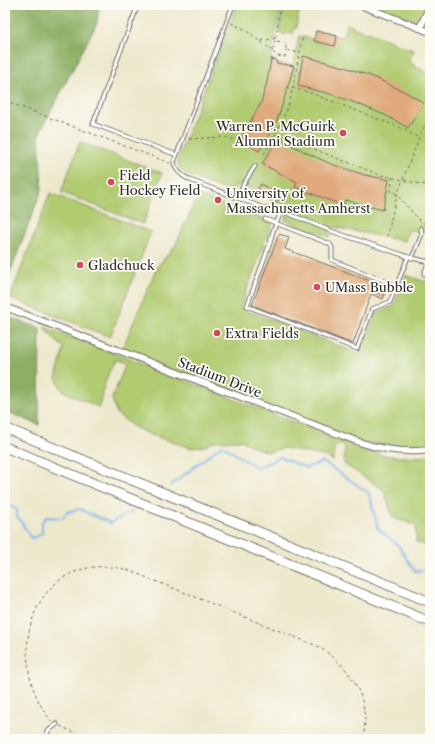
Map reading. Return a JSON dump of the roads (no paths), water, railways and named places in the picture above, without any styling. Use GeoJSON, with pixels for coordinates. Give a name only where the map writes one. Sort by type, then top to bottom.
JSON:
{"type":"FeatureCollection","features":[{"type":"Feature","properties":{"kind":"main road"},"geometry":{"type":"LineString","coordinates":[[5,428],[430,602]]}},
{"type":"Feature","properties":{"kind":"main road"},"geometry":{"type":"LineString","coordinates":[[5,447],[430,622]]}},
{"type":"Feature","properties":{"kind":"street"},"geometry":{"type":"LineString","coordinates":[[360,5],[430,32]]}},
{"type":"Feature","properties":{"kind":"street"},"geometry":{"type":"LineString","coordinates":[[420,28],[430,5]]}},
{"type":"Feature","properties":{"kind":"street","name":"Stadium Drive"},"geometry":{"type":"LineString","coordinates":[[5,307],[359,442],[389,450],[430,450]]}},
{"type":"Feature","properties":{"kind":"lane"},"geometry":{"type":"LineString","coordinates":[[138,5],[93,124],[177,155]]}},
{"type":"Feature","properties":{"kind":"lane"},"geometry":{"type":"LineString","coordinates":[[233,5],[177,155],[174,165],[177,171],[184,177],[264,208],[287,213],[331,231],[412,258],[429,260],[424,274]]}},
{"type":"Feature","properties":{"kind":"lane"},"geometry":{"type":"LineString","coordinates":[[238,198],[243,185],[255,166]]}},
{"type":"Feature","properties":{"kind":"lane"},"geometry":{"type":"LineString","coordinates":[[281,212],[247,306],[357,349],[372,309],[390,302],[408,256]]}},
{"type":"Feature","properties":{"kind":"lane"},"geometry":{"type":"LineString","coordinates":[[265,219],[330,244],[332,248],[332,260],[397,286]]}},
{"type":"Feature","properties":{"kind":"lane"},"geometry":{"type":"LineString","coordinates":[[412,258],[422,234],[421,228]]}},
{"type":"Feature","properties":{"kind":"lane"},"geometry":{"type":"LineString","coordinates":[[45,739],[48,731],[57,724]]}},
{"type":"Feature","properties":{"kind":"lane"},"geometry":{"type":"LineString","coordinates":[[5,736],[8,739]]}},
{"type":"Feature","properties":{"kind":"waterway"},"geometry":{"type":"LineString","coordinates":[[170,486],[222,445],[257,468],[280,457],[306,468],[323,462],[369,493],[378,529],[397,544],[415,571],[430,570]]}},
{"type":"Feature","properties":{"kind":"waterway"},"geometry":{"type":"LineString","coordinates":[[5,505],[13,507],[17,510],[17,517],[31,538],[42,533],[42,522],[46,517],[63,518],[67,512],[80,509],[111,523],[132,511]]}},
{"type":"Feature","properties":{"kind":"place","name":"Warren P. McGuirk Alumni Stadium"},"geometry":{"type":"Point","coordinates":[343,133]}},
{"type":"Feature","properties":{"kind":"place","name":"Field Hockey Field"},"geometry":{"type":"Point","coordinates":[111,182]}},
{"type":"Feature","properties":{"kind":"place","name":"University of Massachusetts Amherst"},"geometry":{"type":"Point","coordinates":[218,200]}},
{"type":"Feature","properties":{"kind":"place","name":"Gladchuck"},"geometry":{"type":"Point","coordinates":[80,265]}},
{"type":"Feature","properties":{"kind":"place","name":"UMass Bubble"},"geometry":{"type":"Point","coordinates":[317,287]}},
{"type":"Feature","properties":{"kind":"place","name":"Extra Fields"},"geometry":{"type":"Point","coordinates":[217,333]}}]}
